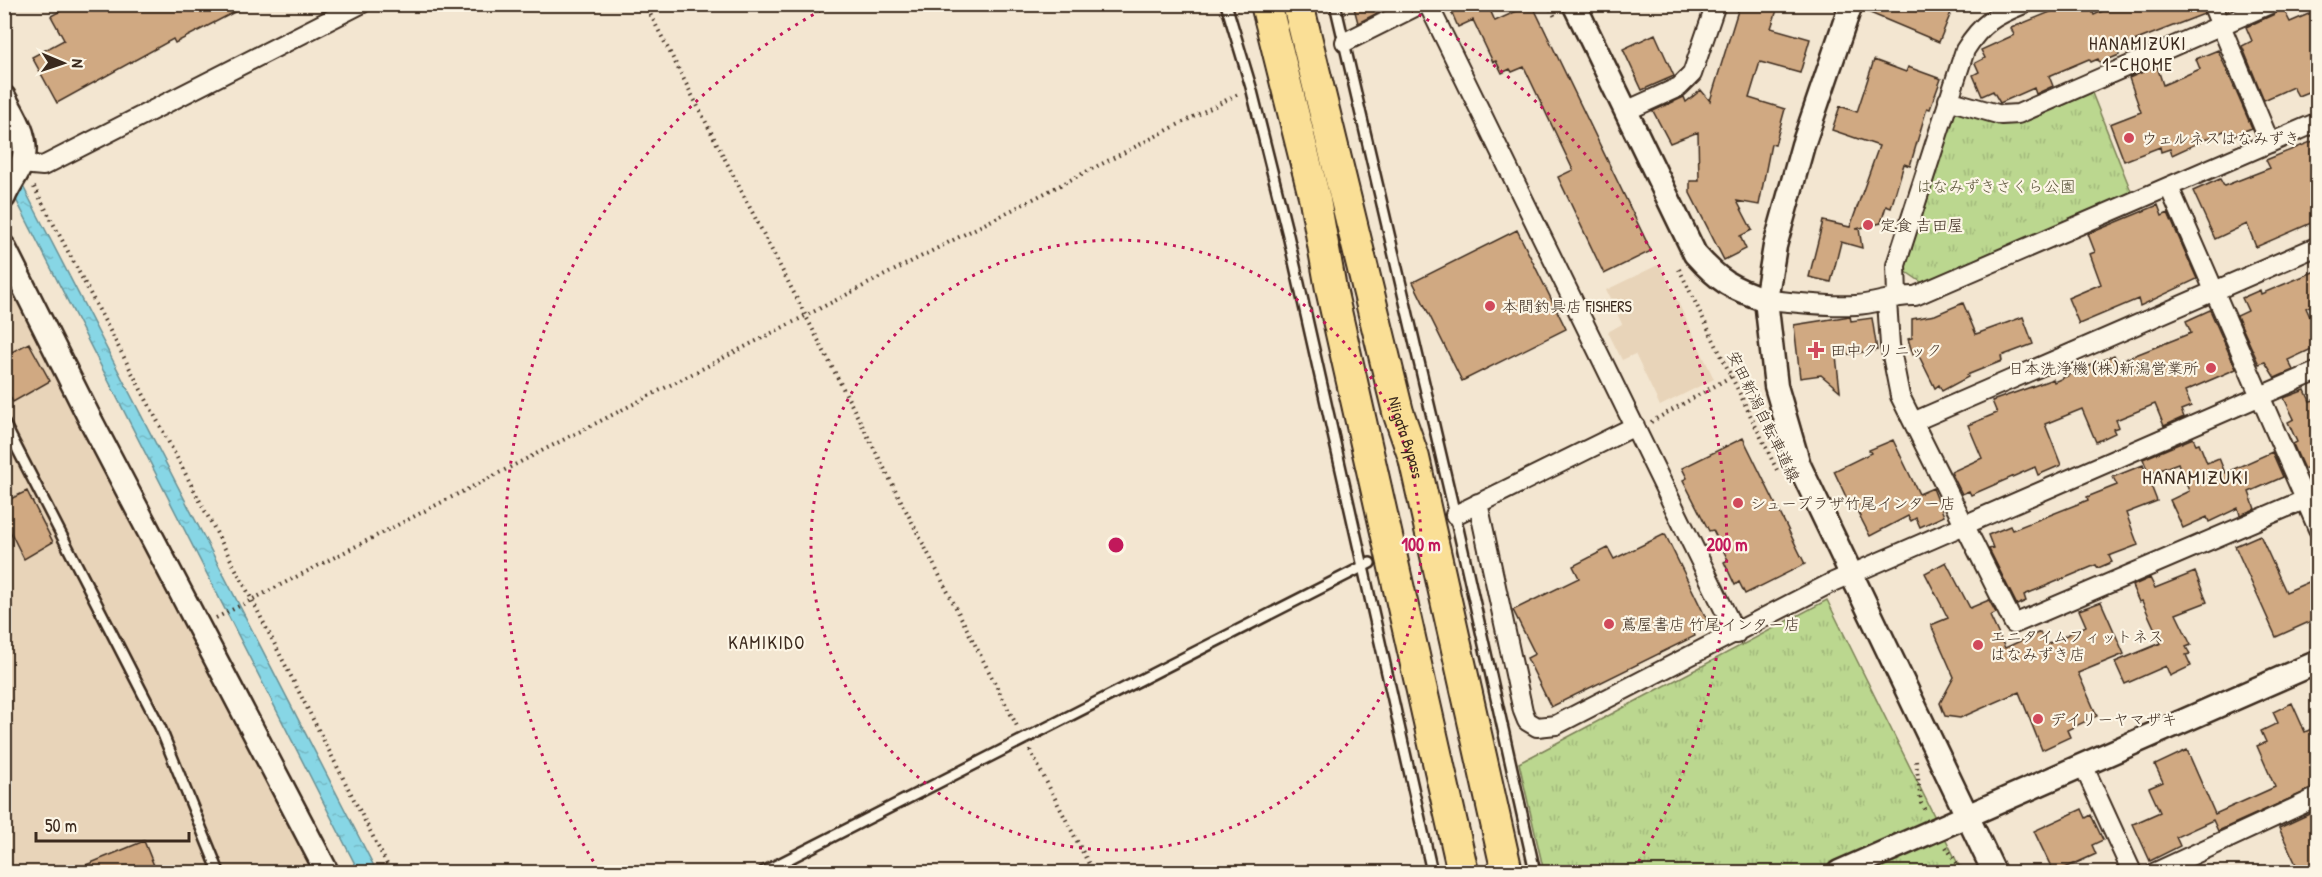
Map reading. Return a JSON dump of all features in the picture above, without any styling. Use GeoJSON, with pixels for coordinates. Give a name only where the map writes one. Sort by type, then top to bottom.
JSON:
{"type":"FeatureCollection","features":[{"type":"Feature","properties":{"kind":"highway"},"geometry":{"type":"LineString","coordinates":[[1247,4],[1300,204],[1331,289]]}},
{"type":"Feature","properties":{"kind":"highway"},"geometry":{"type":"LineString","coordinates":[[1266,4],[1316,200],[1331,289],[1463,873]]}},
{"type":"Feature","properties":{"kind":"highway","name":"Niigata Bypass"},"geometry":{"type":"LineString","coordinates":[[1298,4],[1398,412],[1414,458],[1507,873]]}},
{"type":"Feature","properties":{"kind":"highway"},"geometry":{"type":"LineString","coordinates":[[1317,4],[1413,408],[1414,458]]}},
{"type":"Feature","properties":{"kind":"street"},"geometry":{"type":"LineString","coordinates":[[20,166],[43,166],[361,4]]}},
{"type":"Feature","properties":{"kind":"street"},"geometry":{"type":"LineString","coordinates":[[1345,42],[1421,4]]}},
{"type":"Feature","properties":{"kind":"street"},"geometry":{"type":"LineString","coordinates":[[1428,4],[1736,634]]}},
{"type":"Feature","properties":{"kind":"street"},"geometry":{"type":"LineString","coordinates":[[1575,4],[1695,254],[1715,277],[1734,288],[1766,300],[1854,306],[1915,296],[2318,122]]}},
{"type":"Feature","properties":{"kind":"street"},"geometry":{"type":"LineString","coordinates":[[1626,111],[1679,87],[1692,74],[1716,4]]}},
{"type":"Feature","properties":{"kind":"street"},"geometry":{"type":"LineString","coordinates":[[1851,4],[1786,199],[1766,300],[1770,350],[1786,425],[1799,465],[1994,873]]}},
{"type":"Feature","properties":{"kind":"street"},"geometry":{"type":"LineString","coordinates":[[2024,4],[1998,15],[1978,29],[1965,50],[1896,265],[1890,345],[1900,396],[2014,624],[2311,497]]}},
{"type":"Feature","properties":{"kind":"street"},"geometry":{"type":"LineString","coordinates":[[2212,4],[2270,143]]}},
{"type":"Feature","properties":{"kind":"street"},"geometry":{"type":"LineString","coordinates":[[1948,100],[2001,115],[2018,114],[2270,4]]}},
{"type":"Feature","properties":{"kind":"street"},"geometry":{"type":"LineString","coordinates":[[4,97],[23,138],[25,149],[20,166],[5,194]]}},
{"type":"Feature","properties":{"kind":"street"},"geometry":{"type":"LineString","coordinates":[[2169,187],[2259,396],[2311,497],[2318,529]]}},
{"type":"Feature","properties":{"kind":"street"},"geometry":{"type":"LineString","coordinates":[[1913,422],[2318,246]]}},
{"type":"Feature","properties":{"kind":"street"},"geometry":{"type":"LineString","coordinates":[[4,247],[89,417],[327,873]]}},
{"type":"Feature","properties":{"kind":"street"},"geometry":{"type":"LineString","coordinates":[[1478,502],[1523,711],[1527,721],[1537,727],[1556,725],[1851,574],[2318,370]]}},
{"type":"Feature","properties":{"kind":"street"},"geometry":{"type":"LineString","coordinates":[[1451,517],[1635,426]]}},
{"type":"Feature","properties":{"kind":"street"},"geometry":{"type":"LineString","coordinates":[[1839,873],[2318,662]]}},
{"type":"Feature","properties":{"kind":"street"},"geometry":{"type":"LineString","coordinates":[[2083,765],[2132,873]]}},
{"type":"Feature","properties":{"kind":"street"},"geometry":{"type":"LineString","coordinates":[[2156,873],[2318,797]]}},
{"type":"Feature","properties":{"kind":"lane"},"geometry":{"type":"LineString","coordinates":[[1226,4],[1251,87],[1288,235],[1366,565],[1432,873]]}},
{"type":"Feature","properties":{"kind":"lane"},"geometry":{"type":"LineString","coordinates":[[1335,4],[1451,517],[1535,873]]}},
{"type":"Feature","properties":{"kind":"lane"},"geometry":{"type":"LineString","coordinates":[[4,423],[159,727],[219,873]]}},
{"type":"Feature","properties":{"kind":"lane"},"geometry":{"type":"LineString","coordinates":[[763,873],[1366,565]]}},
{"type":"Feature","properties":{"kind":"path"},"geometry":{"type":"LineString","coordinates":[[645,4],[1093,873]]}},
{"type":"Feature","properties":{"kind":"path"},"geometry":{"type":"LineString","coordinates":[[1548,4],[1559,26]]}},
{"type":"Feature","properties":{"kind":"path"},"geometry":{"type":"LineString","coordinates":[[220,616],[251,598],[1251,87]]}},
{"type":"Feature","properties":{"kind":"path"},"geometry":{"type":"LineString","coordinates":[[20,166],[251,598],[391,873]]}},
{"type":"Feature","properties":{"kind":"path","name":"安田新潟自転車道線"},"geometry":{"type":"LineString","coordinates":[[1674,259],[1781,480]]}},
{"type":"Feature","properties":{"kind":"path"},"geometry":{"type":"LineString","coordinates":[[1635,426],[1650,423],[1732,376]]}},
{"type":"Feature","properties":{"kind":"path"},"geometry":{"type":"LineString","coordinates":[[1911,750],[1916,761],[1921,802],[1936,831],[1964,873]]}},
{"type":"Feature","properties":{"kind":"shaded area"},"geometry":{"type":"Polygon","coordinates":[[[1660,264],[1714,379],[1660,406],[1635,354],[1622,360],[1608,332],[1622,324],[1606,290],[1660,264]]]}},
{"type":"Feature","properties":{"kind":"shaded area"},"geometry":{"type":"Polygon","coordinates":[[[5,276],[314,872],[5,872],[5,276]]]}},
{"type":"Feature","properties":{"kind":"green space","name":"はなみずきさくら公園"},"geometry":{"type":"Polygon","coordinates":[[[2088,83],[2135,201],[1933,290],[1896,265],[1948,100],[2001,115],[2088,83]]]}},
{"type":"Feature","properties":{"kind":"green space"},"geometry":{"type":"Polygon","coordinates":[[[1827,600],[1962,872],[1544,872],[1519,763],[1827,600]]]}},
{"type":"Feature","properties":{"kind":"water"},"geometry":{"type":"Polygon","coordinates":[[[4,149],[377,872],[359,872],[5,178],[4,149]]]}},
{"type":"Feature","properties":{"kind":"building"},"geometry":{"type":"Polygon","coordinates":[[[73,4],[250,4],[175,43],[173,39],[57,103],[32,57],[64,40],[51,16],[73,4]]]}},
{"type":"Feature","properties":{"kind":"building"},"geometry":{"type":"Polygon","coordinates":[[[1353,4],[1395,4],[1358,23],[1353,4]]]}},
{"type":"Feature","properties":{"kind":"building"},"geometry":{"type":"Polygon","coordinates":[[[1448,4],[1507,4],[1491,12],[1495,21],[1532,4],[1651,251],[1604,274],[1558,177],[1573,170],[1524,67],[1502,73],[1496,61],[1493,62],[1473,20],[1458,27],[1448,4]]]}},
{"type":"Feature","properties":{"kind":"building"},"geometry":{"type":"Polygon","coordinates":[[[1740,4],[1779,4],[1771,28],[1810,39],[1800,73],[1760,62],[1749,98],[1785,109],[1775,145],[1771,144],[1759,205],[1737,201],[1752,230],[1740,236],[1746,249],[1724,260],[1690,193],[1690,181],[1699,181],[1698,132],[1670,143],[1653,111],[1684,97],[1686,102],[1701,90],[1710,101],[1740,4]]]}},
{"type":"Feature","properties":{"kind":"building"},"geometry":{"type":"Polygon","coordinates":[[[1864,4],[1940,4],[1952,10],[1939,42],[1863,10],[1864,4]]]}},
{"type":"Feature","properties":{"kind":"building"},"geometry":{"type":"Polygon","coordinates":[[[2070,4],[2089,4],[2094,15],[2118,4],[2201,4],[2204,14],[2116,48],[2119,55],[2100,63],[2098,59],[2091,62],[2089,59],[2049,76],[2053,86],[2036,94],[2034,88],[2000,103],[1993,91],[1982,96],[1973,75],[1979,72],[1975,63],[1985,58],[1981,50],[2014,35],[2011,28],[2070,4]]]}},
{"type":"Feature","properties":{"kind":"building"},"geometry":{"type":"Polygon","coordinates":[[[2281,4],[2290,22],[2318,10],[2318,88],[2298,96],[2293,87],[2264,100],[2242,46],[2252,41],[2246,27],[2275,14],[2281,4]]]}},
{"type":"Feature","properties":{"kind":"building"},"geometry":{"type":"Polygon","coordinates":[[[1655,34],[1674,76],[1642,90],[1623,49],[1655,34]]]}},
{"type":"Feature","properties":{"kind":"building"},"geometry":{"type":"Polygon","coordinates":[[[2218,50],[2252,128],[2229,137],[2226,130],[2172,155],[2170,149],[2161,152],[2160,147],[2124,161],[2110,124],[2141,112],[2129,78],[2157,66],[2163,85],[2200,69],[2196,59],[2218,50]]]}},
{"type":"Feature","properties":{"kind":"building"},"geometry":{"type":"Polygon","coordinates":[[[1874,60],[1906,72],[1908,67],[1941,79],[1930,109],[1927,108],[1910,166],[1904,164],[1891,208],[1886,206],[1881,223],[1856,229],[1859,229],[1862,248],[1841,242],[1831,282],[1809,277],[1823,221],[1850,227],[1879,146],[1832,130],[1840,106],[1857,112],[1874,60]]]}},
{"type":"Feature","properties":{"kind":"building"},"geometry":{"type":"Polygon","coordinates":[[[2318,139],[2318,220],[2256,247],[2247,224],[2215,239],[2193,191],[2220,179],[2224,186],[2270,168],[2266,160],[2318,139]]]}},
{"type":"Feature","properties":{"kind":"building"},"geometry":{"type":"Polygon","coordinates":[[[2158,205],[2162,216],[2168,213],[2197,279],[2140,306],[2138,299],[2079,324],[2068,298],[2101,284],[2090,254],[2095,252],[2088,234],[2158,205]]]}},
{"type":"Feature","properties":{"kind":"building","name":"本間釣具店 FISHERS"},"geometry":{"type":"Polygon","coordinates":[[[1517,230],[1566,329],[1462,381],[1413,282],[1517,230]]]}},
{"type":"Feature","properties":{"kind":"building"},"geometry":{"type":"Polygon","coordinates":[[[2318,270],[2318,303],[2306,308],[2318,334],[2318,346],[2288,360],[2293,370],[2275,378],[2265,362],[2259,364],[2237,316],[2248,311],[2242,298],[2260,290],[2261,294],[2318,270]]]}},
{"type":"Feature","properties":{"kind":"building"},"geometry":{"type":"Polygon","coordinates":[[[1963,303],[1976,334],[2023,317],[2033,344],[2001,356],[2002,361],[1967,375],[1968,377],[1942,391],[1939,385],[1935,388],[1918,354],[1913,355],[1908,339],[1912,338],[1912,319],[1935,315],[1963,303]]]}},
{"type":"Feature","properties":{"kind":"building"},"geometry":{"type":"Polygon","coordinates":[[[2210,310],[2236,369],[2185,391],[2191,406],[2181,410],[2184,417],[2164,426],[2155,404],[2116,420],[2119,427],[2113,429],[2115,433],[2096,442],[2082,409],[2045,424],[2061,465],[2038,475],[2035,467],[1971,495],[1969,491],[1962,494],[1951,472],[1982,458],[1968,425],[1997,413],[1992,401],[2053,379],[2054,382],[2114,355],[2118,362],[2191,333],[2186,321],[2210,310]]]}},
{"type":"Feature","properties":{"kind":"building"},"geometry":{"type":"Polygon","coordinates":[[[1850,316],[1851,321],[1872,318],[1877,350],[1836,356],[1840,391],[1821,375],[1800,378],[1794,325],[1850,316]]]}},
{"type":"Feature","properties":{"kind":"building"},"geometry":{"type":"Polygon","coordinates":[[[29,343],[50,381],[13,402],[4,386],[4,356],[29,343]]]}},
{"type":"Feature","properties":{"kind":"building"},"geometry":{"type":"Polygon","coordinates":[[[2305,390],[2310,401],[2318,399],[2318,463],[2304,469],[2293,444],[2297,442],[2288,422],[2294,419],[2284,398],[2305,390]]]}},
{"type":"Feature","properties":{"kind":"building"},"geometry":{"type":"Polygon","coordinates":[[[1743,438],[1805,564],[1745,594],[1739,582],[1735,585],[1724,562],[1728,560],[1713,530],[1709,531],[1683,480],[1687,478],[1682,468],[1743,438]]]}},
{"type":"Feature","properties":{"kind":"building"},"geometry":{"type":"Polygon","coordinates":[[[2193,438],[2196,444],[2199,443],[2207,463],[2219,458],[2225,473],[2272,452],[2283,477],[2249,492],[2255,509],[2240,515],[2238,508],[2209,522],[2207,517],[2183,528],[2170,500],[2189,491],[2178,463],[2149,474],[2143,459],[2193,438]]]}},
{"type":"Feature","properties":{"kind":"building"},"geometry":{"type":"Polygon","coordinates":[[[1893,440],[1919,494],[1933,488],[1944,516],[1920,527],[1916,518],[1911,521],[1908,516],[1870,536],[1850,497],[1847,499],[1834,471],[1871,453],[1869,450],[1893,440]]]}},
{"type":"Feature","properties":{"kind":"building"},"geometry":{"type":"Polygon","coordinates":[[[2143,465],[2157,501],[2126,513],[2138,545],[2109,556],[2112,562],[2098,568],[2096,565],[2024,595],[2026,601],[2017,605],[1989,549],[1993,548],[1988,535],[2010,526],[2012,530],[2088,500],[2087,497],[2117,485],[2113,477],[2143,465]]]}},
{"type":"Feature","properties":{"kind":"building"},"geometry":{"type":"Polygon","coordinates":[[[27,491],[53,542],[24,559],[4,519],[4,502],[27,491]]]}},
{"type":"Feature","properties":{"kind":"building","name":"蔦屋書店 竹尾インター店"},"geometry":{"type":"Polygon","coordinates":[[[1665,534],[1707,620],[1691,628],[1695,636],[1551,707],[1527,658],[1535,654],[1513,610],[1579,578],[1573,566],[1608,548],[1614,559],[1665,534]]]}},
{"type":"Feature","properties":{"kind":"building"},"geometry":{"type":"Polygon","coordinates":[[[2260,535],[2286,592],[2318,578],[2318,618],[2276,637],[2235,546],[2260,535]]]}},
{"type":"Feature","properties":{"kind":"building"},"geometry":{"type":"Polygon","coordinates":[[[1946,562],[1970,608],[1989,600],[1996,613],[1990,616],[2005,648],[2040,632],[2046,645],[2086,626],[2079,610],[2101,602],[2124,654],[2078,673],[2097,716],[2067,730],[2070,737],[2042,750],[2019,692],[1960,718],[1945,716],[1940,703],[1954,677],[1931,625],[1948,618],[1925,573],[1946,562]]]}},
{"type":"Feature","properties":{"kind":"building"},"geometry":{"type":"Polygon","coordinates":[[[2195,572],[2207,602],[2176,614],[2191,645],[2186,647],[2190,654],[2186,655],[2191,666],[2170,676],[2166,666],[2125,684],[2115,662],[2161,643],[2142,601],[2139,602],[2132,586],[2150,578],[2155,588],[2195,572]]]}},
{"type":"Feature","properties":{"kind":"building"},"geometry":{"type":"Polygon","coordinates":[[[2292,703],[2305,732],[2318,726],[2318,786],[2218,831],[2213,820],[2176,837],[2180,846],[2150,861],[2133,824],[2160,812],[2149,788],[2163,782],[2155,765],[2187,750],[2215,814],[2275,787],[2257,746],[2266,742],[2261,731],[2278,723],[2273,712],[2292,703]]]}},
{"type":"Feature","properties":{"kind":"building"},"geometry":{"type":"Polygon","coordinates":[[[2082,809],[2086,818],[2091,815],[2103,840],[2092,845],[2096,854],[2054,873],[2034,831],[2082,809]]]}},
{"type":"Feature","properties":{"kind":"building"},"geometry":{"type":"Polygon","coordinates":[[[2318,810],[2318,873],[2300,873],[2279,828],[2318,810]]]}},
{"type":"Feature","properties":{"kind":"building"},"geometry":{"type":"Polygon","coordinates":[[[144,841],[157,873],[69,873],[69,872],[144,841]]]}},
{"type":"Feature","properties":{"kind":"place","name":"ウェルネスはなみずき"},"geometry":{"type":"Point","coordinates":[2129,138]}},
{"type":"Feature","properties":{"kind":"place","name":"定食 吉田屋"},"geometry":{"type":"Point","coordinates":[1868,225]}},
{"type":"Feature","properties":{"kind":"place","name":"本間釣具店 FISHERS"},"geometry":{"type":"Point","coordinates":[1490,306]}},
{"type":"Feature","properties":{"kind":"place","name":"田中クリニック"},"geometry":{"type":"Point","coordinates":[1816,350]}},
{"type":"Feature","properties":{"kind":"place","name":"日本洗浄機 (株)新潟営業所"},"geometry":{"type":"Point","coordinates":[2211,368]}},
{"type":"Feature","properties":{"kind":"place","name":"シュープラザ竹尾インター店"},"geometry":{"type":"Point","coordinates":[1738,503]}},
{"type":"Feature","properties":{"kind":"place","name":"蔦屋書店 竹尾インター店"},"geometry":{"type":"Point","coordinates":[1609,624]}},
{"type":"Feature","properties":{"kind":"place","name":"エニタイムフィットネス はなみずき店"},"geometry":{"type":"Point","coordinates":[1978,645]}},
{"type":"Feature","properties":{"kind":"place","name":"デイリーヤマザキ"},"geometry":{"type":"Point","coordinates":[2038,719]}},
{"type":"Feature","properties":{"kind":"district","name":"HANAMIZUKI 1-CHOME"},"geometry":{"type":"Point","coordinates":[2138,53]}},
{"type":"Feature","properties":{"kind":"district","name":"HANAMIZUKI"},"geometry":{"type":"Point","coordinates":[2196,476]}},
{"type":"Feature","properties":{"kind":"district","name":"KAMIKIDO"},"geometry":{"type":"Point","coordinates":[767,642]}}]}
